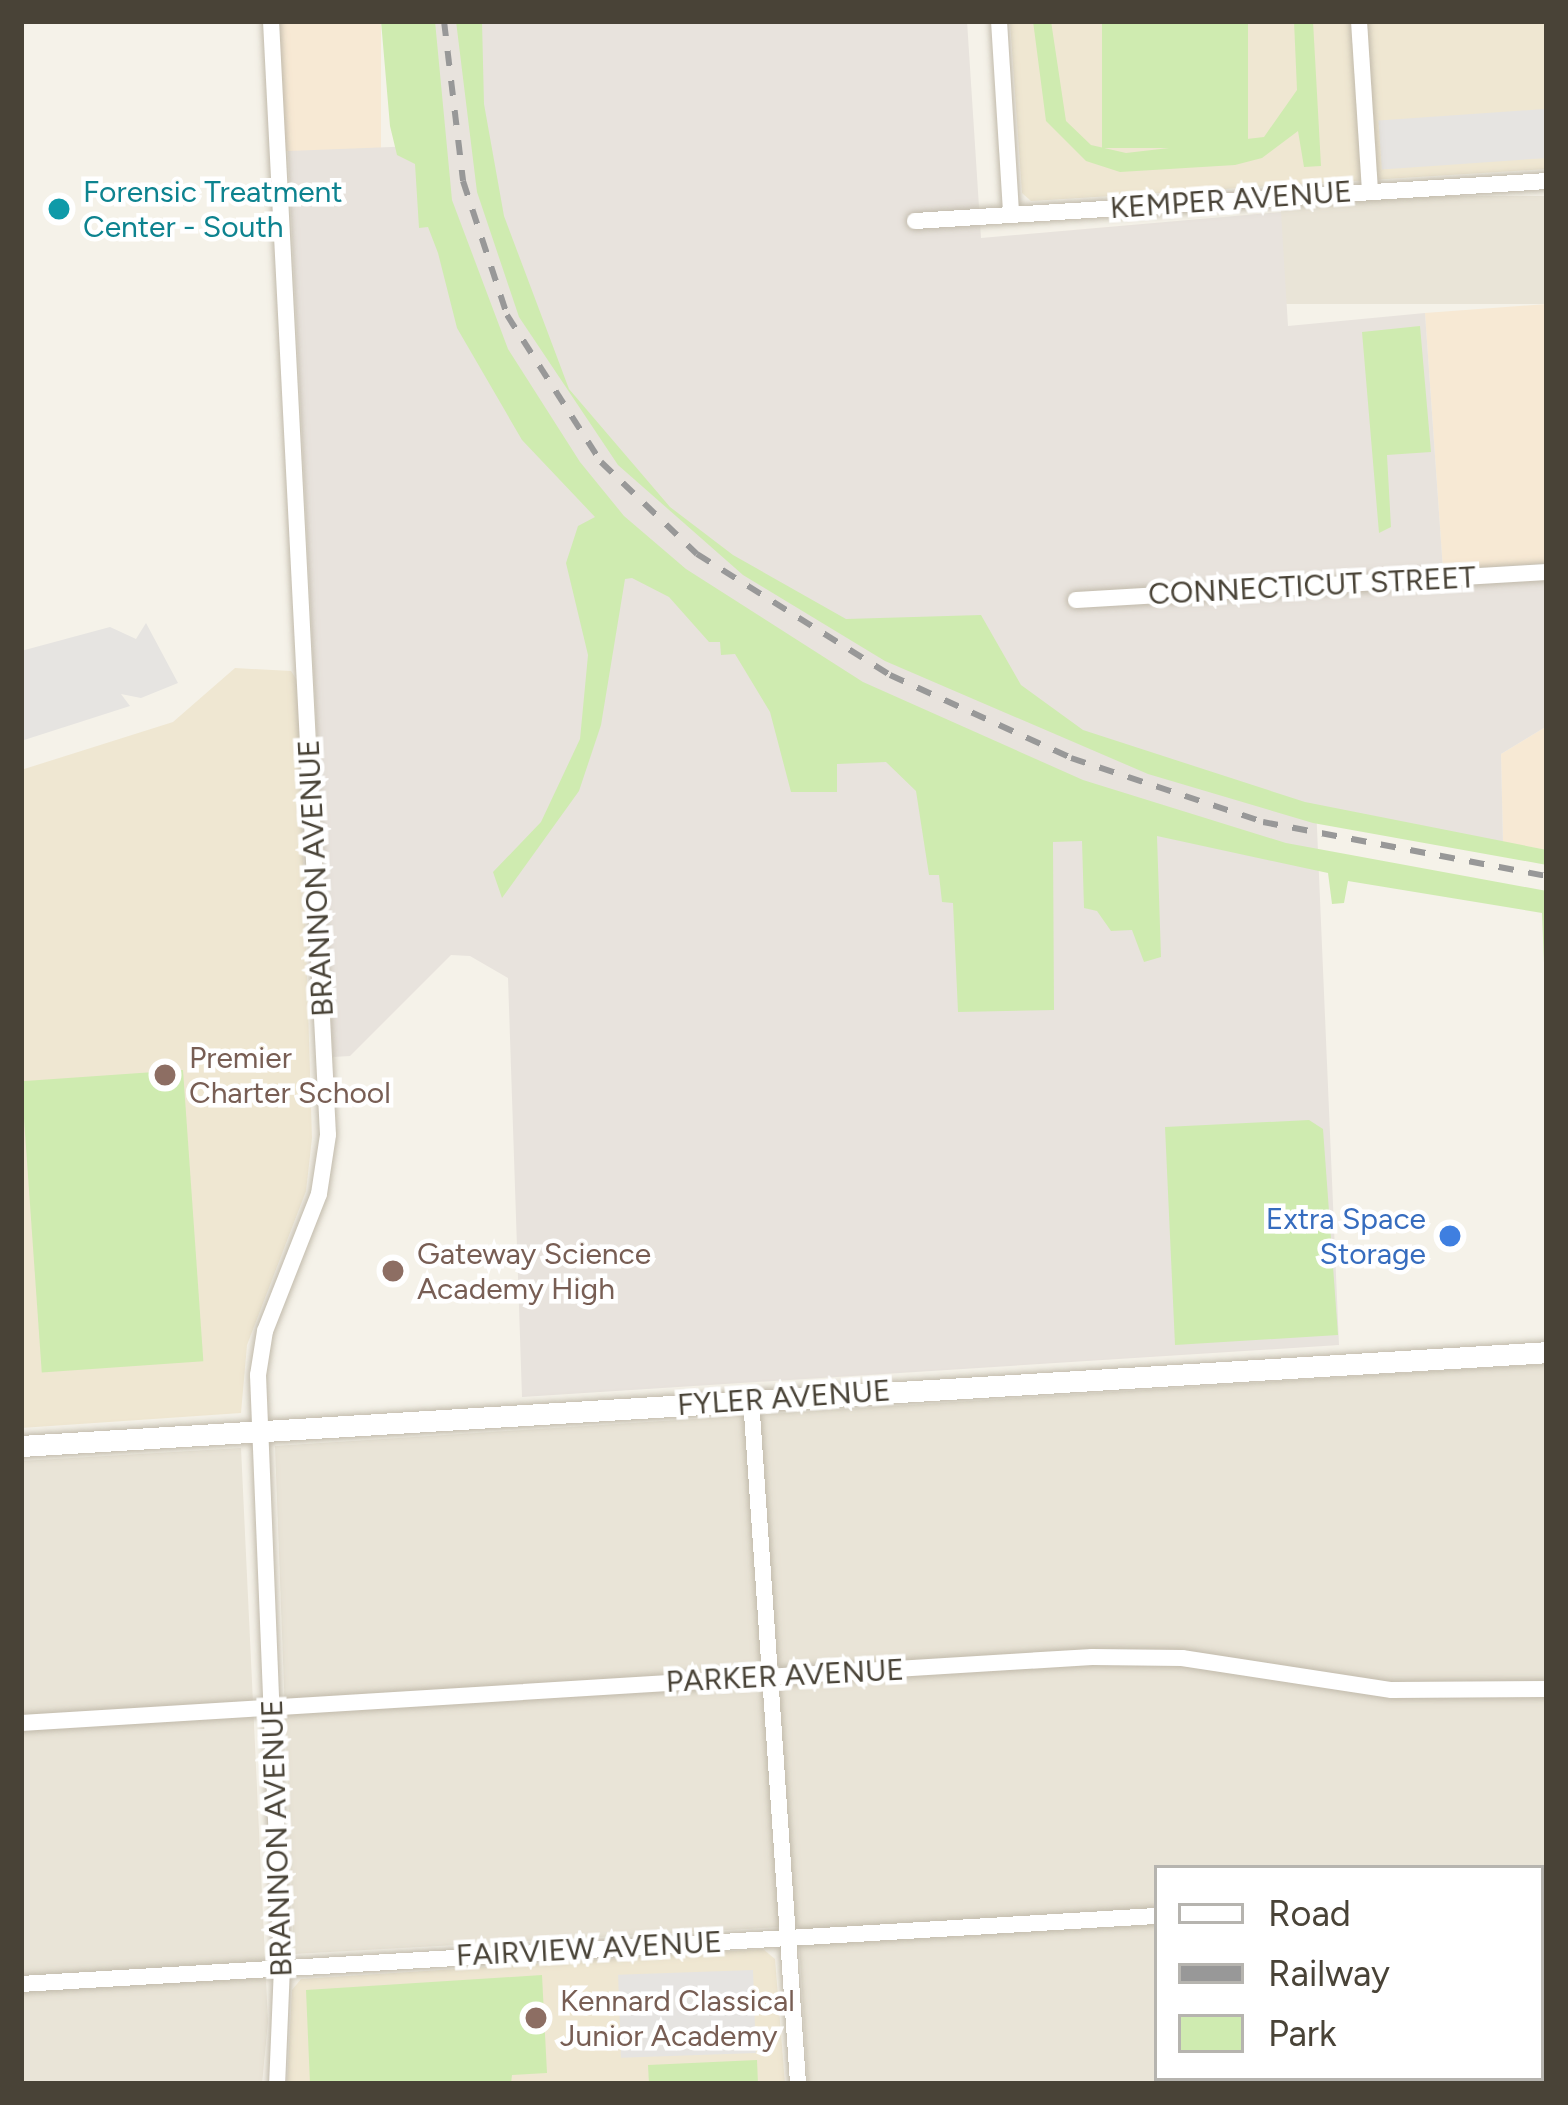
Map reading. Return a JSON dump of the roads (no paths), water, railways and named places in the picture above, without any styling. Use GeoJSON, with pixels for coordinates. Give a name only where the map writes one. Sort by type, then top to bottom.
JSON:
{"type":"FeatureCollection","features":[{"type":"Feature","properties":{"kind":"street","name":"BRANNON AVENUE"},"geometry":{"type":"LineString","coordinates":[[271,21],[328,1135],[319,1195],[260,1352],[258,1432],[282,1967],[277,2084]]}},
{"type":"Feature","properties":{"kind":"street"},"geometry":{"type":"LineString","coordinates":[[999,21],[1011,214]]}},
{"type":"Feature","properties":{"kind":"street"},"geometry":{"type":"LineString","coordinates":[[1359,21],[1370,191]]}},
{"type":"Feature","properties":{"kind":"street","name":"KEMPER AVENUE"},"geometry":{"type":"LineString","coordinates":[[915,221],[1547,181]]}},
{"type":"Feature","properties":{"kind":"street","name":"CONNECTICUT STREET"},"geometry":{"type":"LineString","coordinates":[[1076,600],[1547,572]]}},
{"type":"Feature","properties":{"kind":"street","name":"FYLER AVENUE"},"geometry":{"type":"LineString","coordinates":[[21,1447],[1547,1352]]}},
{"type":"Feature","properties":{"kind":"street"},"geometry":{"type":"LineString","coordinates":[[751,1399],[798,2084]]}},
{"type":"Feature","properties":{"kind":"street","name":"PARKER AVENUE"},"geometry":{"type":"LineString","coordinates":[[21,1723],[768,1677],[1182,1658],[1392,1690],[1547,1689]]}},
{"type":"Feature","properties":{"kind":"street","name":"FAIRVIEW AVENUE"},"geometry":{"type":"LineString","coordinates":[[21,1984],[1154,1916]]}},
{"type":"Feature","properties":{"kind":"railway"},"geometry":{"type":"LineString","coordinates":[[444,21],[463,181],[507,315],[601,462],[697,554],[890,675],[1071,758],[1263,822],[1547,876]]}},
{"type":"Feature","properties":{"kind":"place","name":"Forensic Treatment Center - South"},"geometry":{"type":"Point","coordinates":[59,209]}},
{"type":"Feature","properties":{"kind":"place","name":"Premier Charter School"},"geometry":{"type":"Point","coordinates":[165,1075]}},
{"type":"Feature","properties":{"kind":"place","name":"Extra Space Storage"},"geometry":{"type":"Point","coordinates":[1450,1236]}},
{"type":"Feature","properties":{"kind":"place","name":"Gateway Science Academy High"},"geometry":{"type":"Point","coordinates":[393,1271]}},
{"type":"Feature","properties":{"kind":"place","name":"Kennard Classical Junior Academy"},"geometry":{"type":"Point","coordinates":[536,2018]}}]}
